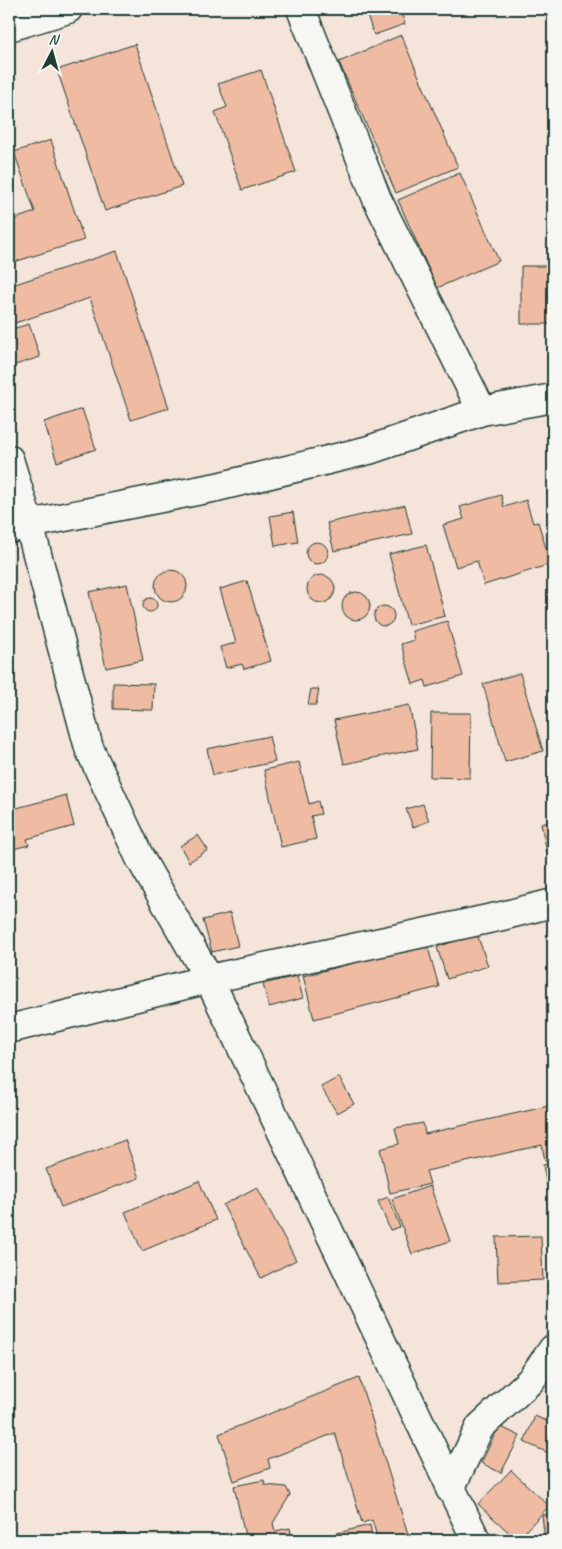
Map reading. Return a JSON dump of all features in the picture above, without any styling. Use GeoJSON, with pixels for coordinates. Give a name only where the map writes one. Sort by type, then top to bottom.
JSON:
{"type":"FeatureCollection","features":[{"type":"Feature","properties":{"kind":"street"},"geometry":{"type":"LineString","coordinates":[[9,27],[68,9]]}},
{"type":"Feature","properties":{"kind":"street"},"geometry":{"type":"LineString","coordinates":[[301,9],[378,199],[482,411]]}},
{"type":"Feature","properties":{"kind":"street"},"geometry":{"type":"LineString","coordinates":[[19,527],[217,487],[369,450],[482,411],[553,398]]}},
{"type":"Feature","properties":{"kind":"street"},"geometry":{"type":"LineString","coordinates":[[9,459],[19,527],[89,748],[140,858],[208,979],[476,1540]]}},
{"type":"Feature","properties":{"kind":"street"},"geometry":{"type":"LineString","coordinates":[[9,1030],[208,979],[502,916],[553,903]]}},
{"type":"Feature","properties":{"kind":"street"},"geometry":{"type":"LineString","coordinates":[[450,1489],[480,1427],[530,1381],[553,1349]]}},
{"type":"Feature","properties":{"kind":"building"},"geometry":{"type":"Polygon","coordinates":[[[400,9],[405,24],[374,35],[365,10],[400,9]]]}},
{"type":"Feature","properties":{"kind":"building"},"geometry":{"type":"Polygon","coordinates":[[[401,35],[458,167],[396,193],[339,62],[401,35]]]}},
{"type":"Feature","properties":{"kind":"building"},"geometry":{"type":"Polygon","coordinates":[[[135,44],[182,186],[105,211],[57,70],[135,44]]]}},
{"type":"Feature","properties":{"kind":"building"},"geometry":{"type":"Polygon","coordinates":[[[261,70],[296,172],[242,190],[215,112],[227,107],[218,84],[261,70]]]}},
{"type":"Feature","properties":{"kind":"building"},"geometry":{"type":"Polygon","coordinates":[[[51,140],[84,240],[11,263],[9,257],[9,221],[35,212],[14,152],[51,140]]]}},
{"type":"Feature","properties":{"kind":"building"},"geometry":{"type":"Polygon","coordinates":[[[460,173],[499,261],[437,288],[398,200],[460,173]]]}},
{"type":"Feature","properties":{"kind":"building"},"geometry":{"type":"Polygon","coordinates":[[[117,251],[169,408],[131,420],[90,298],[9,325],[9,286],[117,251]]]}},
{"type":"Feature","properties":{"kind":"building"},"geometry":{"type":"Polygon","coordinates":[[[521,266],[553,266],[553,324],[521,324],[521,266]]]}},
{"type":"Feature","properties":{"kind":"building"},"geometry":{"type":"Polygon","coordinates":[[[29,324],[40,357],[9,367],[9,330],[29,324]]]}},
{"type":"Feature","properties":{"kind":"building"},"geometry":{"type":"Polygon","coordinates":[[[82,409],[96,449],[57,462],[44,422],[82,409]]]}},
{"type":"Feature","properties":{"kind":"building"},"geometry":{"type":"Polygon","coordinates":[[[501,495],[504,507],[526,500],[533,523],[538,522],[551,564],[484,585],[477,561],[456,567],[443,525],[464,519],[460,507],[501,495]]]}},
{"type":"Feature","properties":{"kind":"building"},"geometry":{"type":"Polygon","coordinates":[[[405,505],[412,534],[334,551],[327,523],[405,505]]]}},
{"type":"Feature","properties":{"kind":"building"},"geometry":{"type":"Polygon","coordinates":[[[293,512],[298,542],[275,546],[270,516],[293,512]]]}},
{"type":"Feature","properties":{"kind":"building"},"geometry":{"type":"Polygon","coordinates":[[[317,542],[325,545],[328,553],[325,561],[317,564],[309,561],[306,553],[309,545],[317,542]]]}},
{"type":"Feature","properties":{"kind":"building"},"geometry":{"type":"Polygon","coordinates":[[[426,545],[445,616],[408,625],[389,554],[426,545]]]}},
{"type":"Feature","properties":{"kind":"building"},"geometry":{"type":"Polygon","coordinates":[[[171,570],[177,571],[182,575],[186,580],[186,592],[182,597],[177,601],[171,602],[165,601],[160,597],[156,592],[155,586],[156,580],[160,575],[165,571],[171,570]]]}},
{"type":"Feature","properties":{"kind":"building"},"geometry":{"type":"Polygon","coordinates":[[[321,575],[331,579],[335,589],[331,599],[321,603],[311,599],[307,589],[311,579],[321,575]]]}},
{"type":"Feature","properties":{"kind":"building"},"geometry":{"type":"Polygon","coordinates":[[[247,581],[271,661],[244,669],[242,664],[226,668],[220,647],[236,643],[220,589],[247,581]]]}},
{"type":"Feature","properties":{"kind":"building"},"geometry":{"type":"Polygon","coordinates":[[[127,584],[143,660],[106,668],[89,592],[127,584]]]}},
{"type":"Feature","properties":{"kind":"building"},"geometry":{"type":"Polygon","coordinates":[[[356,592],[366,596],[370,606],[366,616],[356,620],[346,616],[342,606],[346,596],[356,592]]]}},
{"type":"Feature","properties":{"kind":"building"},"geometry":{"type":"Polygon","coordinates":[[[150,598],[155,600],[157,605],[155,610],[150,612],[145,610],[143,605],[145,600],[150,598]]]}},
{"type":"Feature","properties":{"kind":"building"},"geometry":{"type":"Polygon","coordinates":[[[384,606],[391,609],[394,616],[391,623],[384,626],[377,623],[374,616],[377,609],[384,606]]]}},
{"type":"Feature","properties":{"kind":"building"},"geometry":{"type":"Polygon","coordinates":[[[447,621],[463,676],[427,687],[425,680],[413,684],[401,644],[414,640],[412,631],[447,621]]]}},
{"type":"Feature","properties":{"kind":"building"},"geometry":{"type":"Polygon","coordinates":[[[520,673],[543,751],[505,762],[483,684],[520,673]]]}},
{"type":"Feature","properties":{"kind":"building"},"geometry":{"type":"Polygon","coordinates":[[[113,683],[154,684],[153,710],[113,709],[113,683]]]}},
{"type":"Feature","properties":{"kind":"building"},"geometry":{"type":"Polygon","coordinates":[[[311,689],[319,689],[316,705],[308,705],[311,689]]]}},
{"type":"Feature","properties":{"kind":"building"},"geometry":{"type":"Polygon","coordinates":[[[409,705],[418,749],[344,764],[334,720],[409,705]]]}},
{"type":"Feature","properties":{"kind":"building"},"geometry":{"type":"Polygon","coordinates":[[[431,713],[471,713],[470,778],[430,777],[431,713]]]}},
{"type":"Feature","properties":{"kind":"building"},"geometry":{"type":"Polygon","coordinates":[[[269,736],[275,762],[213,775],[207,749],[269,736]]]}},
{"type":"Feature","properties":{"kind":"building"},"geometry":{"type":"Polygon","coordinates":[[[299,762],[309,804],[318,801],[321,814],[311,816],[316,839],[281,847],[264,770],[299,762]]]}},
{"type":"Feature","properties":{"kind":"building"},"geometry":{"type":"Polygon","coordinates":[[[66,795],[74,826],[27,839],[29,845],[9,850],[9,810],[66,795]]]}},
{"type":"Feature","properties":{"kind":"building"},"geometry":{"type":"Polygon","coordinates":[[[423,804],[429,821],[413,827],[406,809],[423,804]]]}},
{"type":"Feature","properties":{"kind":"building"},"geometry":{"type":"Polygon","coordinates":[[[553,821],[553,850],[547,852],[541,824],[553,821]]]}},
{"type":"Feature","properties":{"kind":"building"},"geometry":{"type":"Polygon","coordinates":[[[198,835],[208,850],[189,862],[180,846],[198,835]]]}},
{"type":"Feature","properties":{"kind":"building"},"geometry":{"type":"Polygon","coordinates":[[[230,913],[238,946],[212,952],[203,920],[230,913]]]}},
{"type":"Feature","properties":{"kind":"building"},"geometry":{"type":"Polygon","coordinates":[[[477,934],[488,966],[447,979],[437,947],[477,934]]]}},
{"type":"Feature","properties":{"kind":"building"},"geometry":{"type":"Polygon","coordinates":[[[427,944],[439,987],[314,1019],[303,976],[427,944]]]}},
{"type":"Feature","properties":{"kind":"building"},"geometry":{"type":"Polygon","coordinates":[[[297,976],[303,998],[269,1007],[263,984],[297,976]]]}},
{"type":"Feature","properties":{"kind":"building"},"geometry":{"type":"Polygon","coordinates":[[[339,1077],[354,1104],[337,1113],[321,1087],[339,1077]]]}},
{"type":"Feature","properties":{"kind":"building"},"geometry":{"type":"Polygon","coordinates":[[[553,1105],[553,1159],[545,1161],[542,1145],[426,1171],[430,1184],[390,1193],[380,1149],[399,1144],[395,1128],[423,1123],[425,1134],[553,1105]]]}},
{"type":"Feature","properties":{"kind":"building"},"geometry":{"type":"Polygon","coordinates":[[[125,1140],[139,1178],[61,1207],[46,1169],[125,1140]]]}},
{"type":"Feature","properties":{"kind":"building"},"geometry":{"type":"Polygon","coordinates":[[[553,1163],[553,1186],[547,1187],[543,1165],[553,1163]]]}},
{"type":"Feature","properties":{"kind":"building"},"geometry":{"type":"Polygon","coordinates":[[[199,1181],[216,1220],[142,1251],[125,1212],[199,1181]]]}},
{"type":"Feature","properties":{"kind":"building"},"geometry":{"type":"Polygon","coordinates":[[[430,1186],[450,1241],[412,1254],[392,1199],[430,1186]]]}},
{"type":"Feature","properties":{"kind":"building"},"geometry":{"type":"Polygon","coordinates":[[[257,1187],[296,1260],[261,1278],[223,1205],[257,1187]]]}},
{"type":"Feature","properties":{"kind":"building"},"geometry":{"type":"Polygon","coordinates":[[[388,1197],[400,1227],[390,1230],[378,1201],[388,1197]]]}},
{"type":"Feature","properties":{"kind":"building"},"geometry":{"type":"Polygon","coordinates":[[[541,1236],[543,1280],[498,1282],[496,1237],[541,1236]]]}},
{"type":"Feature","properties":{"kind":"building"},"geometry":{"type":"Polygon","coordinates":[[[359,1378],[408,1534],[388,1540],[378,1540],[372,1520],[362,1523],[335,1433],[268,1459],[270,1468],[234,1481],[219,1434],[359,1378]]]}},
{"type":"Feature","properties":{"kind":"building"},"geometry":{"type":"Polygon","coordinates":[[[535,1416],[553,1424],[553,1455],[524,1442],[535,1416]]]}},
{"type":"Feature","properties":{"kind":"building"},"geometry":{"type":"Polygon","coordinates":[[[499,1426],[520,1436],[501,1473],[481,1463],[499,1426]]]}},
{"type":"Feature","properties":{"kind":"building"},"geometry":{"type":"Polygon","coordinates":[[[511,1470],[549,1506],[517,1540],[478,1504],[511,1470]]]}},
{"type":"Feature","properties":{"kind":"building"},"geometry":{"type":"Polygon","coordinates":[[[264,1480],[265,1485],[286,1487],[290,1495],[273,1523],[275,1531],[290,1528],[292,1540],[246,1540],[234,1486],[264,1480]]]}},
{"type":"Feature","properties":{"kind":"building"},"geometry":{"type":"Polygon","coordinates":[[[553,1514],[553,1540],[545,1540],[542,1515],[553,1514]]]}},
{"type":"Feature","properties":{"kind":"building"},"geometry":{"type":"Polygon","coordinates":[[[370,1525],[373,1540],[326,1540],[325,1536],[370,1525]]]}}]}
